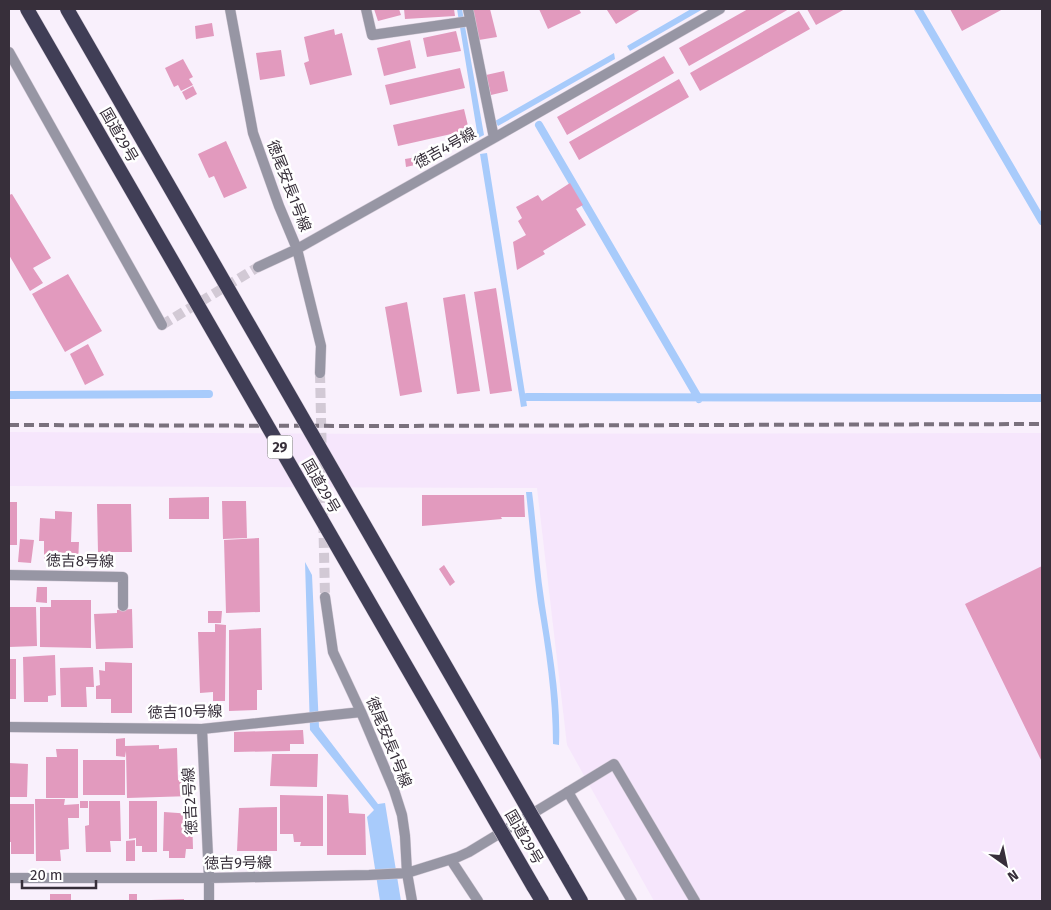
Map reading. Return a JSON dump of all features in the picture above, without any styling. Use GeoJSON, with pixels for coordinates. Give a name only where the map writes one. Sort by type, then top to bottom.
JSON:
{"type":"FeatureCollection","features":[{"type":"Feature","properties":{"kind":"highway","name":"国道29号"},"geometry":{"type":"LineString","coordinates":[[27,9],[542,901]]}},
{"type":"Feature","properties":{"kind":"highway","name":"国道29号"},"geometry":{"type":"LineString","coordinates":[[67,9],[581,901]]}},
{"type":"Feature","properties":{"kind":"street","name":"徳尾安長1号線"},"geometry":{"type":"LineString","coordinates":[[230,9],[253,134],[297,249],[321,346],[320,373]]}},
{"type":"Feature","properties":{"kind":"street"},"geometry":{"type":"LineString","coordinates":[[366,9],[372,35],[470,21]]}},
{"type":"Feature","properties":{"kind":"street","name":"徳吉4号線"},"geometry":{"type":"LineString","coordinates":[[258,267],[297,249],[494,138],[468,9]]}},
{"type":"Feature","properties":{"kind":"street"},"geometry":{"type":"LineString","coordinates":[[494,138],[720,9]]}},
{"type":"Feature","properties":{"kind":"street"},"geometry":{"type":"LineString","coordinates":[[9,52],[162,325]]}},
{"type":"Feature","properties":{"kind":"street","name":"徳吉8号線"},"geometry":{"type":"LineString","coordinates":[[9,575],[123,577],[123,606]]}},
{"type":"Feature","properties":{"kind":"street","name":"徳尾安長1号線"},"geometry":{"type":"LineString","coordinates":[[325,597],[333,652],[394,790],[402,816],[405,836],[403,873],[412,901]]}},
{"type":"Feature","properties":{"kind":"street","name":"徳吉10号線"},"geometry":{"type":"LineString","coordinates":[[9,726],[202,729],[361,712]]}},
{"type":"Feature","properties":{"kind":"street","name":"徳吉2号線"},"geometry":{"type":"LineString","coordinates":[[202,729],[209,901]]}},
{"type":"Feature","properties":{"kind":"street","name":"徳吉9号線"},"geometry":{"type":"LineString","coordinates":[[9,878],[209,878],[403,873],[451,860],[480,846],[614,764],[695,901]]}},
{"type":"Feature","properties":{"kind":"street"},"geometry":{"type":"LineString","coordinates":[[568,792],[632,901]]}},
{"type":"Feature","properties":{"kind":"street"},"geometry":{"type":"LineString","coordinates":[[451,860],[478,901]]}},
{"type":"Feature","properties":{"kind":"shaded area"},"geometry":{"type":"Polygon","coordinates":[[[9,432],[377,434],[1042,433],[1042,901],[654,901],[567,745],[537,488],[9,486],[9,432]]]}},
{"type":"Feature","properties":{"kind":"water"},"geometry":{"type":"Polygon","coordinates":[[[457,9],[462,9],[484,135],[478,138],[457,9]]]}},
{"type":"Feature","properties":{"kind":"water"},"geometry":{"type":"Polygon","coordinates":[[[691,9],[703,9],[630,51],[627,46],[691,9]]]}},
{"type":"Feature","properties":{"kind":"water"},"geometry":{"type":"Polygon","coordinates":[[[614,53],[615,59],[498,126],[495,121],[614,53]]]}},
{"type":"Feature","properties":{"kind":"water"},"geometry":{"type":"Polygon","coordinates":[[[487,153],[527,406],[521,407],[480,154],[487,153]]]}},
{"type":"Feature","properties":{"kind":"water"},"geometry":{"type":"Polygon","coordinates":[[[526,492],[532,492],[557,692],[559,745],[553,744],[552,708],[536,589],[526,492]]]}},
{"type":"Feature","properties":{"kind":"water"},"geometry":{"type":"Polygon","coordinates":[[[305,562],[312,575],[319,727],[378,804],[385,803],[401,901],[380,901],[367,817],[374,810],[310,730],[305,562]]]}},
{"type":"Feature","properties":{"kind":"building"},"geometry":{"type":"Polygon","coordinates":[[[374,9],[399,9],[401,15],[378,21],[374,9]]]}},
{"type":"Feature","properties":{"kind":"building"},"geometry":{"type":"Polygon","coordinates":[[[404,9],[454,9],[455,16],[405,19],[404,9]]]}},
{"type":"Feature","properties":{"kind":"building"},"geometry":{"type":"Polygon","coordinates":[[[473,9],[490,9],[497,37],[479,40],[473,9]]]}},
{"type":"Feature","properties":{"kind":"building"},"geometry":{"type":"Polygon","coordinates":[[[539,9],[579,9],[581,13],[548,29],[539,9]]]}},
{"type":"Feature","properties":{"kind":"building"},"geometry":{"type":"Polygon","coordinates":[[[608,9],[641,9],[616,24],[608,9]]]}},
{"type":"Feature","properties":{"kind":"building"},"geometry":{"type":"Polygon","coordinates":[[[748,9],[789,9],[689,66],[679,48],[748,9]]]}},
{"type":"Feature","properties":{"kind":"building"},"geometry":{"type":"Polygon","coordinates":[[[807,9],[845,9],[816,25],[807,9]]]}},
{"type":"Feature","properties":{"kind":"building"},"geometry":{"type":"Polygon","coordinates":[[[950,9],[1003,9],[962,31],[950,9]]]}},
{"type":"Feature","properties":{"kind":"building"},"geometry":{"type":"Polygon","coordinates":[[[799,11],[810,29],[700,91],[690,73],[799,11]]]}},
{"type":"Feature","properties":{"kind":"building"},"geometry":{"type":"Polygon","coordinates":[[[212,23],[214,36],[196,39],[195,26],[212,23]]]}},
{"type":"Feature","properties":{"kind":"building"},"geometry":{"type":"Polygon","coordinates":[[[334,29],[335,35],[342,33],[352,75],[310,85],[304,63],[309,61],[304,37],[334,29]]]}},
{"type":"Feature","properties":{"kind":"building"},"geometry":{"type":"Polygon","coordinates":[[[456,31],[461,51],[427,57],[423,38],[456,31]]]}},
{"type":"Feature","properties":{"kind":"building"},"geometry":{"type":"Polygon","coordinates":[[[410,40],[416,68],[384,76],[377,48],[410,40]]]}},
{"type":"Feature","properties":{"kind":"building"},"geometry":{"type":"Polygon","coordinates":[[[281,50],[285,76],[260,80],[256,53],[281,50]]]}},
{"type":"Feature","properties":{"kind":"building"},"geometry":{"type":"Polygon","coordinates":[[[664,56],[674,73],[567,135],[557,117],[664,56]]]}},
{"type":"Feature","properties":{"kind":"building"},"geometry":{"type":"Polygon","coordinates":[[[183,59],[193,77],[189,79],[193,85],[181,91],[178,85],[174,87],[165,68],[183,59]]]}},
{"type":"Feature","properties":{"kind":"building"},"geometry":{"type":"Polygon","coordinates":[[[460,68],[465,88],[390,105],[385,85],[460,68]]]}},
{"type":"Feature","properties":{"kind":"building"},"geometry":{"type":"Polygon","coordinates":[[[504,71],[508,91],[491,95],[486,75],[504,71]]]}},
{"type":"Feature","properties":{"kind":"building"},"geometry":{"type":"Polygon","coordinates":[[[679,79],[689,97],[579,160],[569,142],[679,79]]]}},
{"type":"Feature","properties":{"kind":"building"},"geometry":{"type":"Polygon","coordinates":[[[193,86],[197,94],[186,100],[182,92],[193,86]]]}},
{"type":"Feature","properties":{"kind":"building"},"geometry":{"type":"Polygon","coordinates":[[[464,109],[469,130],[398,146],[393,125],[464,109]]]}},
{"type":"Feature","properties":{"kind":"building"},"geometry":{"type":"Polygon","coordinates":[[[226,141],[247,188],[224,198],[214,176],[209,178],[198,154],[226,141]]]}},
{"type":"Feature","properties":{"kind":"building"},"geometry":{"type":"Polygon","coordinates":[[[423,156],[424,163],[406,167],[405,159],[423,156]]]}},
{"type":"Feature","properties":{"kind":"building"},"geometry":{"type":"Polygon","coordinates":[[[570,183],[583,205],[576,209],[586,225],[543,251],[545,254],[517,270],[513,242],[526,235],[518,221],[522,218],[516,207],[538,195],[542,201],[570,183]]]}},
{"type":"Feature","properties":{"kind":"building"},"geometry":{"type":"Polygon","coordinates":[[[12,194],[51,258],[33,268],[43,283],[30,291],[9,255],[9,195],[12,194]]]}},
{"type":"Feature","properties":{"kind":"building"},"geometry":{"type":"Polygon","coordinates":[[[68,274],[102,331],[65,352],[32,294],[68,274]]]}},
{"type":"Feature","properties":{"kind":"building"},"geometry":{"type":"Polygon","coordinates":[[[496,288],[512,391],[490,394],[474,292],[496,288]]]}},
{"type":"Feature","properties":{"kind":"building"},"geometry":{"type":"Polygon","coordinates":[[[465,294],[480,391],[457,394],[443,298],[465,294]]]}},
{"type":"Feature","properties":{"kind":"building"},"geometry":{"type":"Polygon","coordinates":[[[407,302],[422,392],[400,396],[385,307],[407,302]]]}},
{"type":"Feature","properties":{"kind":"building"},"geometry":{"type":"Polygon","coordinates":[[[88,344],[104,375],[85,385],[70,354],[88,344]]]}},
{"type":"Feature","properties":{"kind":"building"},"geometry":{"type":"Polygon","coordinates":[[[422,495],[524,495],[525,517],[501,517],[502,519],[422,526],[422,495]]]}},
{"type":"Feature","properties":{"kind":"building"},"geometry":{"type":"Polygon","coordinates":[[[209,497],[209,519],[169,519],[169,498],[209,497]]]}},
{"type":"Feature","properties":{"kind":"building"},"geometry":{"type":"Polygon","coordinates":[[[222,501],[246,501],[247,538],[223,539],[222,501]]]}},
{"type":"Feature","properties":{"kind":"building"},"geometry":{"type":"Polygon","coordinates":[[[9,502],[17,502],[17,545],[9,545],[9,502]]]}},
{"type":"Feature","properties":{"kind":"building"},"geometry":{"type":"Polygon","coordinates":[[[97,504],[131,504],[132,552],[98,552],[97,504]]]}},
{"type":"Feature","properties":{"kind":"building"},"geometry":{"type":"Polygon","coordinates":[[[55,511],[72,512],[71,542],[79,542],[78,563],[44,561],[44,541],[39,541],[40,518],[55,519],[55,511]]]}},
{"type":"Feature","properties":{"kind":"building"},"geometry":{"type":"Polygon","coordinates":[[[259,538],[260,612],[226,613],[224,540],[259,538]]]}},
{"type":"Feature","properties":{"kind":"building"},"geometry":{"type":"Polygon","coordinates":[[[20,539],[34,540],[31,563],[18,562],[20,539]]]}},
{"type":"Feature","properties":{"kind":"building"},"geometry":{"type":"Polygon","coordinates":[[[444,565],[455,582],[450,586],[439,569],[444,565]]]}},
{"type":"Feature","properties":{"kind":"building"},"geometry":{"type":"Polygon","coordinates":[[[1042,566],[1042,762],[965,604],[1042,566]]]}},
{"type":"Feature","properties":{"kind":"building"},"geometry":{"type":"Polygon","coordinates":[[[37,587],[47,587],[47,603],[36,602],[37,587]]]}},
{"type":"Feature","properties":{"kind":"building"},"geometry":{"type":"Polygon","coordinates":[[[51,600],[91,600],[91,648],[40,647],[40,607],[51,607],[51,600]]]}},
{"type":"Feature","properties":{"kind":"building"},"geometry":{"type":"Polygon","coordinates":[[[9,607],[36,607],[37,646],[9,647],[9,607]]]}},
{"type":"Feature","properties":{"kind":"building"},"geometry":{"type":"Polygon","coordinates":[[[132,609],[133,648],[96,649],[94,614],[117,613],[117,610],[132,609]]]}},
{"type":"Feature","properties":{"kind":"building"},"geometry":{"type":"Polygon","coordinates":[[[208,611],[222,611],[221,623],[208,623],[208,611]]]}},
{"type":"Feature","properties":{"kind":"building"},"geometry":{"type":"Polygon","coordinates":[[[215,624],[226,625],[225,701],[213,701],[213,692],[200,693],[198,632],[215,632],[215,624]]]}},
{"type":"Feature","properties":{"kind":"building"},"geometry":{"type":"Polygon","coordinates":[[[261,628],[262,690],[257,690],[257,710],[229,711],[229,630],[261,628]]]}},
{"type":"Feature","properties":{"kind":"building"},"geometry":{"type":"Polygon","coordinates":[[[55,655],[56,695],[48,696],[48,702],[24,702],[23,657],[55,655]]]}},
{"type":"Feature","properties":{"kind":"building"},"geometry":{"type":"Polygon","coordinates":[[[9,659],[16,659],[16,699],[9,699],[9,659]]]}},
{"type":"Feature","properties":{"kind":"building"},"geometry":{"type":"Polygon","coordinates":[[[105,662],[132,663],[132,713],[111,713],[111,699],[96,699],[96,686],[100,685],[99,670],[105,671],[105,662]]]}},
{"type":"Feature","properties":{"kind":"building"},"geometry":{"type":"Polygon","coordinates":[[[93,667],[94,687],[86,687],[87,707],[61,707],[60,668],[93,667]]]}},
{"type":"Feature","properties":{"kind":"building"},"geometry":{"type":"Polygon","coordinates":[[[303,730],[304,744],[290,744],[290,751],[234,752],[234,732],[303,730]]]}},
{"type":"Feature","properties":{"kind":"building"},"geometry":{"type":"Polygon","coordinates":[[[125,738],[125,746],[159,745],[159,749],[177,748],[178,780],[191,779],[192,796],[127,798],[126,751],[125,757],[116,756],[116,739],[125,738]]]}},
{"type":"Feature","properties":{"kind":"building"},"geometry":{"type":"Polygon","coordinates":[[[56,749],[78,749],[78,798],[46,798],[46,757],[57,757],[56,749]]]}},
{"type":"Feature","properties":{"kind":"building"},"geometry":{"type":"Polygon","coordinates":[[[272,754],[318,754],[317,787],[270,786],[272,754]]]}},
{"type":"Feature","properties":{"kind":"building"},"geometry":{"type":"Polygon","coordinates":[[[83,760],[125,760],[125,795],[83,795],[83,760]]]}},
{"type":"Feature","properties":{"kind":"building"},"geometry":{"type":"Polygon","coordinates":[[[9,763],[28,764],[27,797],[9,797],[9,763]]]}},
{"type":"Feature","properties":{"kind":"building"},"geometry":{"type":"Polygon","coordinates":[[[327,794],[348,795],[349,813],[365,814],[366,855],[327,855],[327,794]]]}},
{"type":"Feature","properties":{"kind":"building"},"geometry":{"type":"Polygon","coordinates":[[[280,795],[323,796],[323,846],[300,846],[301,842],[294,842],[293,834],[280,834],[280,795]]]}},
{"type":"Feature","properties":{"kind":"building"},"geometry":{"type":"Polygon","coordinates":[[[35,799],[65,799],[64,805],[79,804],[79,818],[68,818],[69,849],[60,850],[61,861],[36,861],[35,799]]]}},
{"type":"Feature","properties":{"kind":"building"},"geometry":{"type":"Polygon","coordinates":[[[80,801],[88,801],[88,808],[80,808],[80,801]]]}},
{"type":"Feature","properties":{"kind":"building"},"geometry":{"type":"Polygon","coordinates":[[[89,801],[120,801],[121,841],[110,841],[111,852],[86,852],[85,826],[89,825],[89,801]]]}},
{"type":"Feature","properties":{"kind":"building"},"geometry":{"type":"Polygon","coordinates":[[[129,801],[157,801],[157,852],[142,852],[142,846],[136,846],[136,838],[129,839],[129,801]]]}},
{"type":"Feature","properties":{"kind":"building"},"geometry":{"type":"Polygon","coordinates":[[[9,804],[34,804],[34,854],[11,854],[11,842],[9,842],[9,804]]]}},
{"type":"Feature","properties":{"kind":"building"},"geometry":{"type":"Polygon","coordinates":[[[277,807],[277,851],[237,851],[239,808],[277,807]]]}},
{"type":"Feature","properties":{"kind":"building"},"geometry":{"type":"Polygon","coordinates":[[[164,812],[192,814],[193,849],[186,849],[185,858],[169,858],[169,851],[163,851],[164,812]]]}},
{"type":"Feature","properties":{"kind":"building"},"geometry":{"type":"Polygon","coordinates":[[[135,840],[135,861],[126,861],[126,841],[135,840]]]}},
{"type":"Feature","properties":{"kind":"building"},"geometry":{"type":"Polygon","coordinates":[[[50,894],[71,894],[71,901],[50,901],[50,894]]]}},
{"type":"Feature","properties":{"kind":"building"},"geometry":{"type":"Polygon","coordinates":[[[129,894],[137,894],[137,901],[129,901],[129,894]]]}},
{"type":"Feature","properties":{"kind":"building"},"geometry":{"type":"Polygon","coordinates":[[[184,899],[184,901],[151,901],[151,900],[184,899]]]}},
{"type":"Feature","properties":{"kind":"waterway"},"geometry":{"type":"LineString","coordinates":[[918,9],[1042,221]]}},
{"type":"Feature","properties":{"kind":"waterway"},"geometry":{"type":"LineString","coordinates":[[539,125],[699,399]]}},
{"type":"Feature","properties":{"kind":"waterway"},"geometry":{"type":"LineString","coordinates":[[9,395],[209,394]]}},
{"type":"Feature","properties":{"kind":"waterway"},"geometry":{"type":"LineString","coordinates":[[527,397],[1042,398]]}},
{"type":"Feature","properties":{"kind":"tunnel"},"geometry":{"type":"LineString","coordinates":[[162,325],[258,267]]}},
{"type":"Feature","properties":{"kind":"tunnel"},"geometry":{"type":"LineString","coordinates":[[320,373],[325,597]]}},
{"type":"Feature","properties":{"kind":"railway"},"geometry":{"type":"LineString","coordinates":[[9,425],[1042,424]]}}]}
